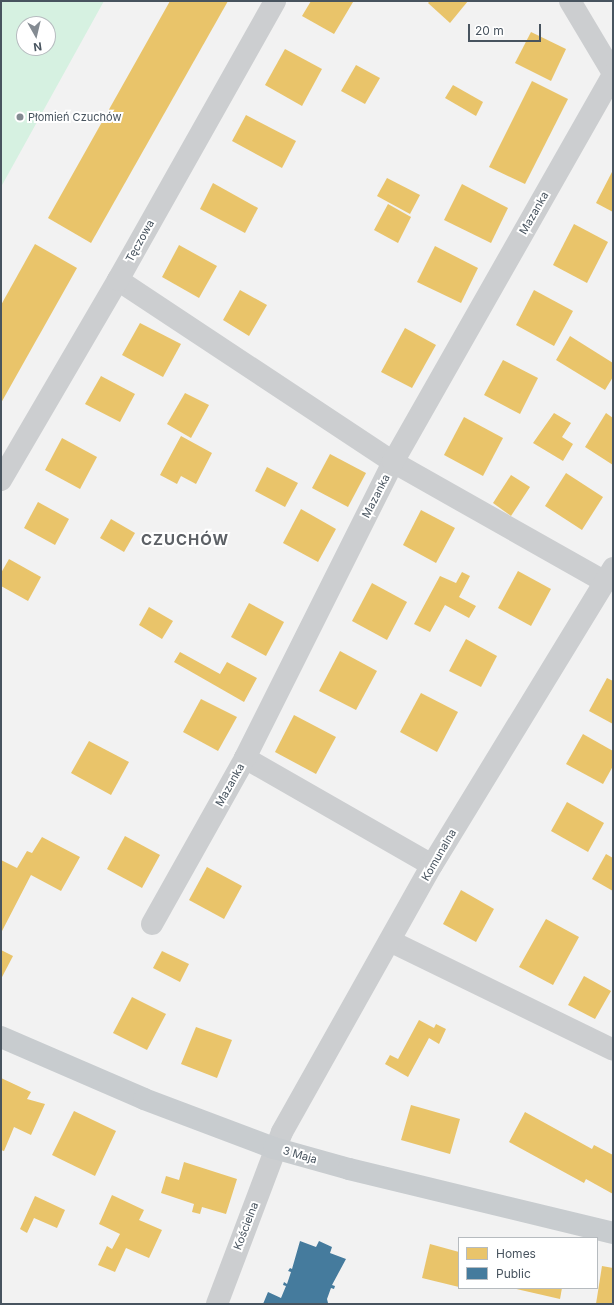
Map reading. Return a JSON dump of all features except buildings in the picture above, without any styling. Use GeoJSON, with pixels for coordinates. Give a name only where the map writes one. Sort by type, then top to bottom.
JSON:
{"type":"FeatureCollection","features":[{"type":"Feature","properties":{"kind":"main road","name":"3 Maja"},"geometry":{"type":"LineString","coordinates":[[1,1037],[151,1102],[274,1148],[357,1171],[613,1233]]}},
{"type":"Feature","properties":{"kind":"street","name":"Tęczowa"},"geometry":{"type":"LineString","coordinates":[[1,480],[118,280],[275,1]]}},
{"type":"Feature","properties":{"kind":"street"},"geometry":{"type":"LineString","coordinates":[[570,1],[613,73]]}},
{"type":"Feature","properties":{"kind":"street","name":"Mazanka"},"geometry":{"type":"LineString","coordinates":[[152,924],[245,758],[393,462],[613,73]]}},
{"type":"Feature","properties":{"kind":"street"},"geometry":{"type":"LineString","coordinates":[[118,280],[393,462],[608,574]]}},
{"type":"Feature","properties":{"kind":"street","name":"Komunalna"},"geometry":{"type":"LineString","coordinates":[[274,1148],[432,864],[608,574]]}},
{"type":"Feature","properties":{"kind":"street"},"geometry":{"type":"LineString","coordinates":[[245,758],[432,864]]}},
{"type":"Feature","properties":{"kind":"street"},"geometry":{"type":"LineString","coordinates":[[390,941],[613,1050]]}},
{"type":"Feature","properties":{"kind":"street","name":"Kościelna"},"geometry":{"type":"LineString","coordinates":[[217,1304],[274,1148]]}},
{"type":"Feature","properties":{"kind":"green space","name":"Płomień Czuchów"},"geometry":{"type":"Polygon","coordinates":[[[1,1],[104,1],[1,187],[1,1]]]}},
{"type":"Feature","properties":{"kind":"place","name":"Płomień Czuchów"},"geometry":{"type":"Point","coordinates":[20,117]}},
{"type":"Feature","properties":{"kind":"district","name":"CZUCHÓW"},"geometry":{"type":"Point","coordinates":[185,540]}}]}
